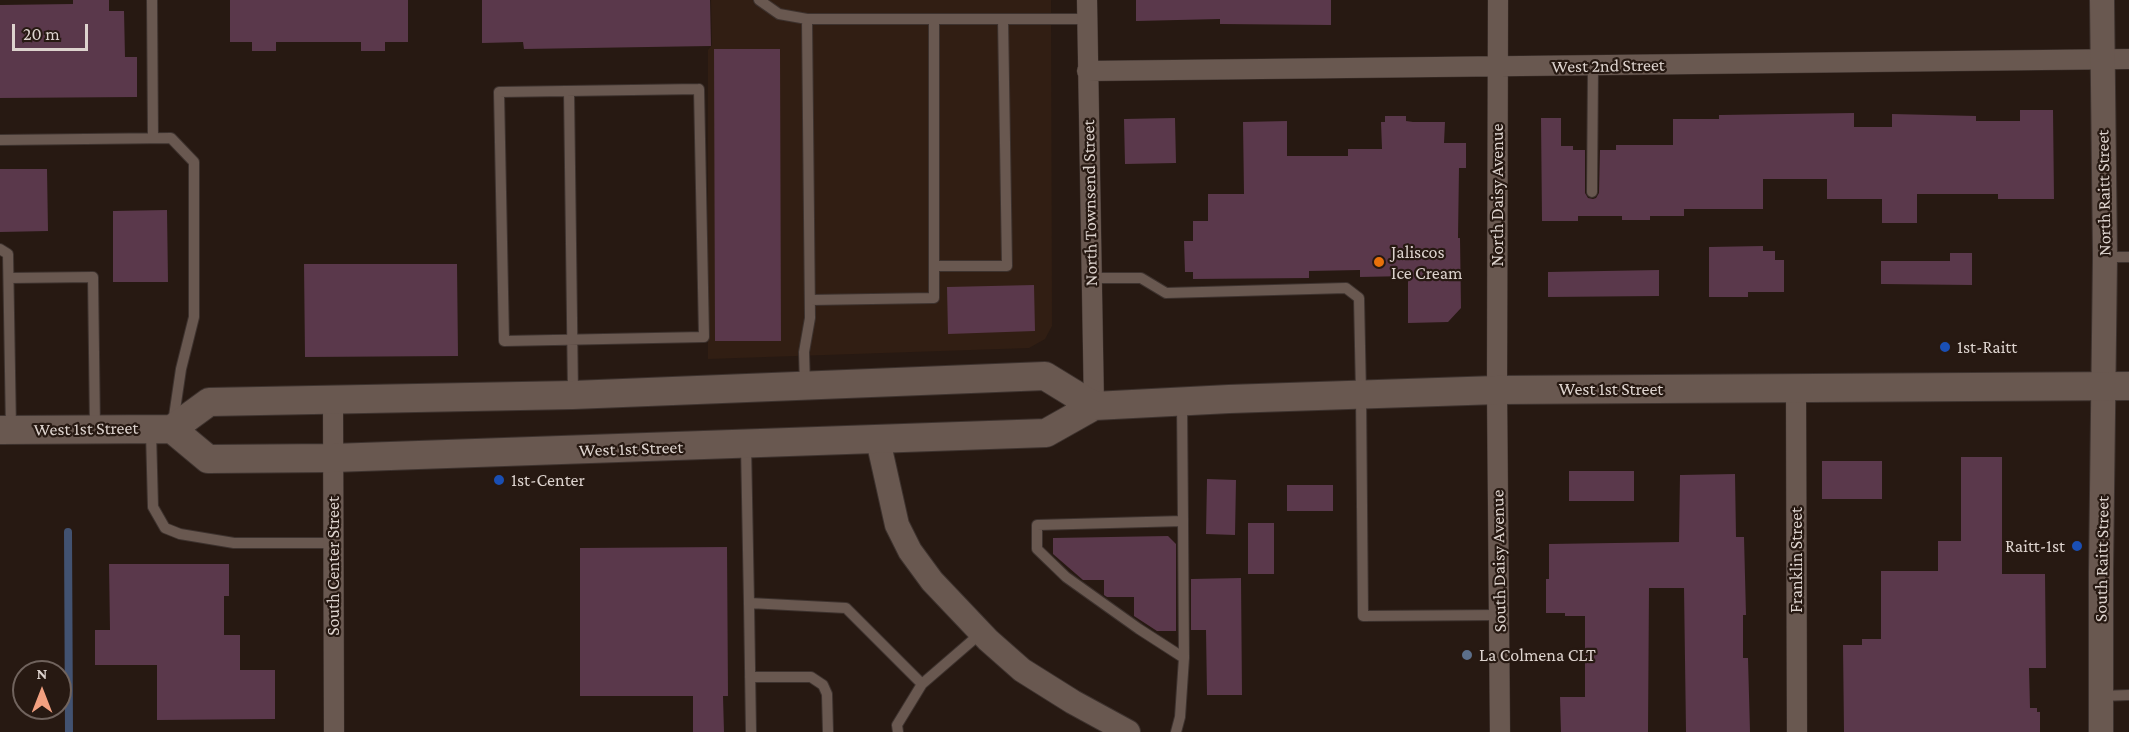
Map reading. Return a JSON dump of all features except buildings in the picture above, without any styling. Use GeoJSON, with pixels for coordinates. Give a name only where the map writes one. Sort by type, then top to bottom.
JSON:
{"type":"FeatureCollection","features":[{"type":"Feature","properties":{"kind":"main road"},"geometry":{"type":"LineString","coordinates":[[161,429],[209,402],[573,395],[1045,376],[1094,406]]}},
{"type":"Feature","properties":{"kind":"main road","name":"West 1st Street"},"geometry":{"type":"LineString","coordinates":[[5,430],[161,429],[208,459],[333,458],[1046,433],[1094,406],[1361,394],[1497,390],[2117,386]]}},
{"type":"Feature","properties":{"kind":"street","name":"North Daisy Avenue"},"geometry":{"type":"LineString","coordinates":[[1497,390],[1498,0]]}},
{"type":"Feature","properties":{"kind":"street","name":"North Raitt Street"},"geometry":{"type":"LineString","coordinates":[[2102,0],[2105,257],[2117,386]]}},
{"type":"Feature","properties":{"kind":"street","name":"North Townsend Street"},"geometry":{"type":"LineString","coordinates":[[1087,10],[1094,406]]}},
{"type":"Feature","properties":{"kind":"street","name":"West 2nd Street"},"geometry":{"type":"LineString","coordinates":[[1087,71],[1593,67],[2129,59]]}},
{"type":"Feature","properties":{"kind":"street","name":"South Raitt Street"},"geometry":{"type":"LineString","coordinates":[[2101,732],[2101,571],[2117,386]]}},
{"type":"Feature","properties":{"kind":"street","name":"Franklin Street"},"geometry":{"type":"LineString","coordinates":[[1796,388],[1797,732]]}},
{"type":"Feature","properties":{"kind":"street","name":"South Daisy Avenue"},"geometry":{"type":"LineString","coordinates":[[1497,390],[1500,732]]}},
{"type":"Feature","properties":{"kind":"street","name":"South Center Street"},"geometry":{"type":"LineString","coordinates":[[333,400],[334,732]]}},
{"type":"Feature","properties":{"kind":"street"},"geometry":{"type":"LineString","coordinates":[[878,440],[897,525],[910,551],[932,581],[981,633],[1022,670],[1073,702],[1128,732]]}},
{"type":"Feature","properties":{"kind":"lane"},"geometry":{"type":"LineString","coordinates":[[152,0],[153,138]]}},
{"type":"Feature","properties":{"kind":"lane"},"geometry":{"type":"LineString","coordinates":[[759,0],[779,14],[807,19],[1003,19],[1087,10]]}},
{"type":"Feature","properties":{"kind":"lane"},"geometry":{"type":"LineString","coordinates":[[805,386],[804,352],[810,318],[807,19]]}},
{"type":"Feature","properties":{"kind":"lane"},"geometry":{"type":"LineString","coordinates":[[810,300],[934,298],[934,19]]}},
{"type":"Feature","properties":{"kind":"lane"},"geometry":{"type":"LineString","coordinates":[[934,266],[1007,266],[1003,19]]}},
{"type":"Feature","properties":{"kind":"lane"},"geometry":{"type":"LineString","coordinates":[[1592,192],[1593,67]]}},
{"type":"Feature","properties":{"kind":"lane"},"geometry":{"type":"LineString","coordinates":[[699,89],[704,337],[504,341],[499,92],[569,91],[699,89]]}},
{"type":"Feature","properties":{"kind":"lane"},"geometry":{"type":"LineString","coordinates":[[569,91],[573,395]]}},
{"type":"Feature","properties":{"kind":"lane"},"geometry":{"type":"LineString","coordinates":[[0,140],[171,138],[194,162],[194,317],[181,369],[161,429],[153,507],[165,528],[180,534],[234,543],[333,543]]}},
{"type":"Feature","properties":{"kind":"lane"},"geometry":{"type":"LineString","coordinates":[[0,249],[8,254],[9,278],[5,430]]}},
{"type":"Feature","properties":{"kind":"lane"},"geometry":{"type":"LineString","coordinates":[[2105,257],[2129,257]]}},
{"type":"Feature","properties":{"kind":"lane"},"geometry":{"type":"LineString","coordinates":[[9,278],[93,277],[95,429]]}},
{"type":"Feature","properties":{"kind":"lane"},"geometry":{"type":"LineString","coordinates":[[1092,278],[1141,278],[1166,293],[1346,288],[1359,298],[1363,616],[1500,615]]}},
{"type":"Feature","properties":{"kind":"lane"},"geometry":{"type":"LineString","coordinates":[[1176,732],[1180,717],[1184,658],[1182,402]]}},
{"type":"Feature","properties":{"kind":"lane"},"geometry":{"type":"LineString","coordinates":[[746,445],[751,732]]}},
{"type":"Feature","properties":{"kind":"lane"},"geometry":{"type":"LineString","coordinates":[[1183,521],[1036,525],[1036,549],[1066,578],[1184,658]]}},
{"type":"Feature","properties":{"kind":"lane"},"geometry":{"type":"LineString","coordinates":[[749,603],[846,608],[922,684]]}},
{"type":"Feature","properties":{"kind":"lane"},"geometry":{"type":"LineString","coordinates":[[898,732],[897,725],[922,684],[981,633]]}},
{"type":"Feature","properties":{"kind":"lane"},"geometry":{"type":"LineString","coordinates":[[750,677],[811,677],[823,685],[827,694],[828,732]]}},
{"type":"Feature","properties":{"kind":"lane"},"geometry":{"type":"LineString","coordinates":[[2101,696],[2129,695]]}},
{"type":"Feature","properties":{"kind":"shaded area"},"geometry":{"type":"Polygon","coordinates":[[[711,0],[1051,0],[1052,326],[1045,339],[1029,348],[708,359],[708,50],[712,45],[711,0]]]}},
{"type":"Feature","properties":{"kind":"waterway"},"geometry":{"type":"LineString","coordinates":[[68,532],[69,732]]}},
{"type":"Feature","properties":{"kind":"place","name":"Jaliscos Ice Cream"},"geometry":{"type":"Point","coordinates":[1379,262]}},
{"type":"Feature","properties":{"kind":"place","name":"1st-Raitt"},"geometry":{"type":"Point","coordinates":[1945,347]}},
{"type":"Feature","properties":{"kind":"place","name":"1st-Center"},"geometry":{"type":"Point","coordinates":[499,480]}},
{"type":"Feature","properties":{"kind":"place","name":"Raitt-1st"},"geometry":{"type":"Point","coordinates":[2077,546]}},
{"type":"Feature","properties":{"kind":"place","name":"La Colmena CLT"},"geometry":{"type":"Point","coordinates":[1467,655]}}]}
